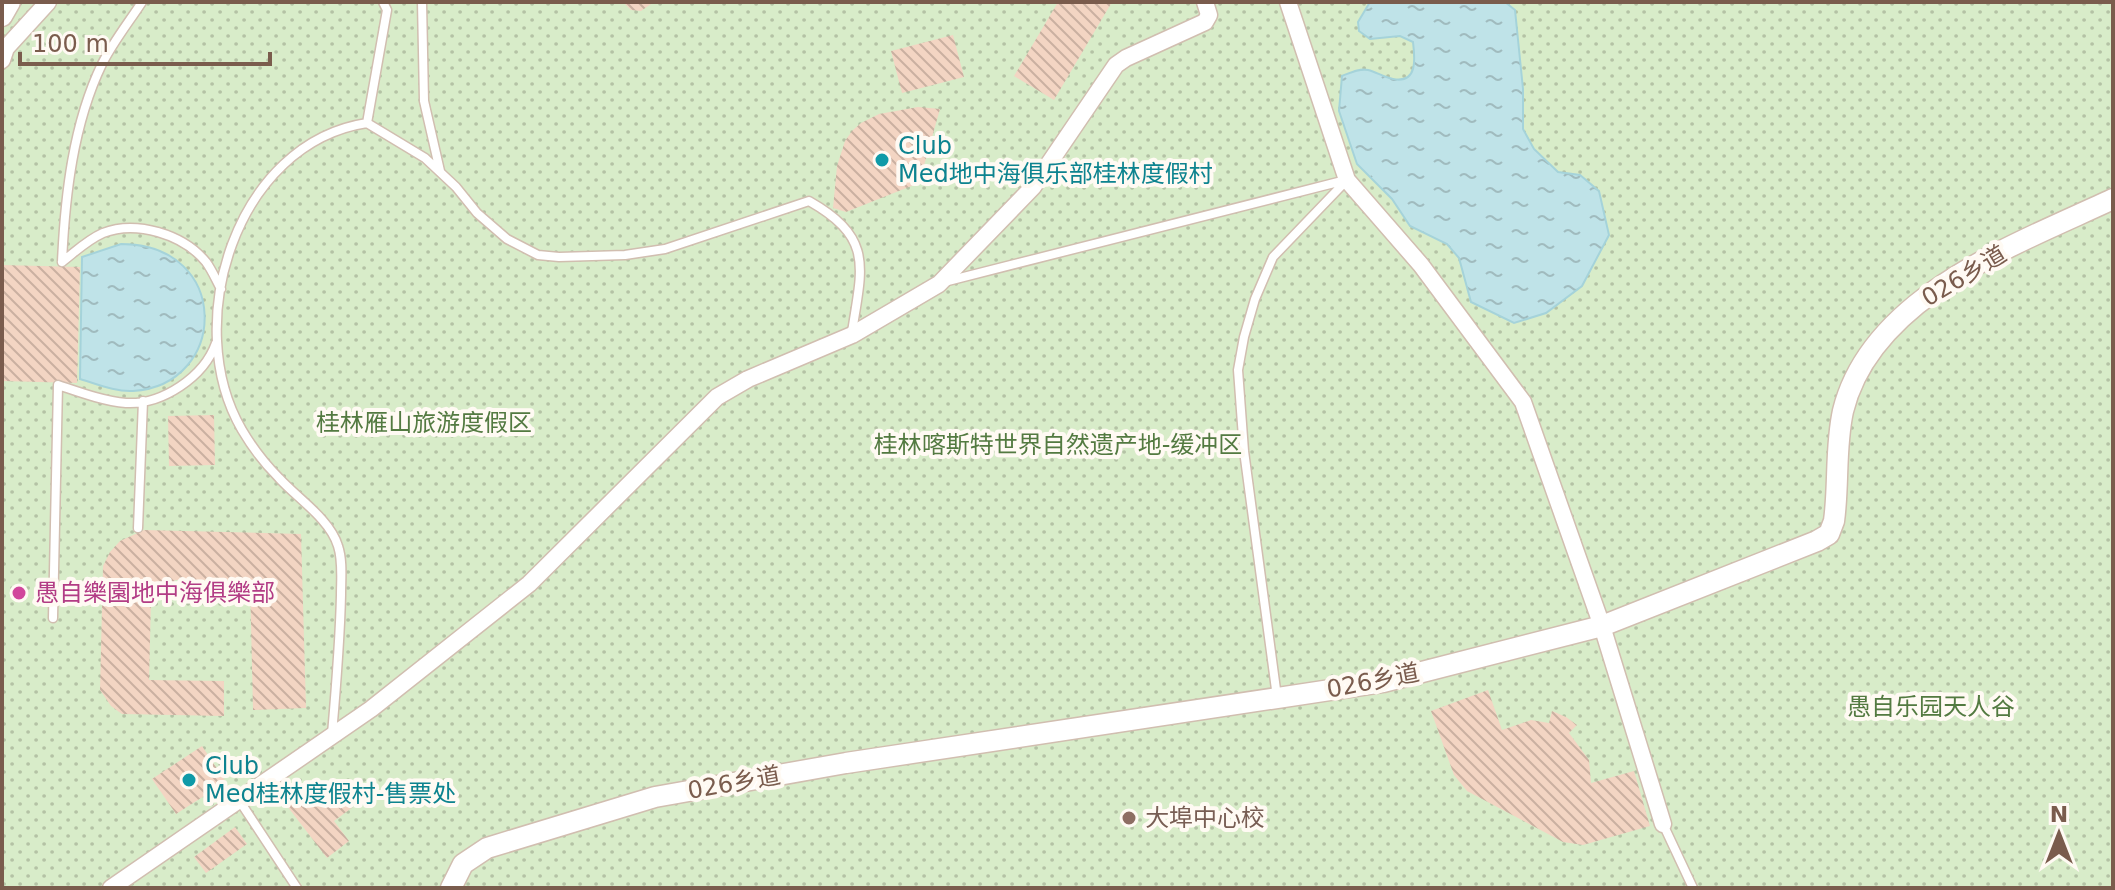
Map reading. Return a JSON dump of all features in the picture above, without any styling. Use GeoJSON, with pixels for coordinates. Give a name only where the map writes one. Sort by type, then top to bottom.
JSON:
{"type":"FeatureCollection","features":[{"type":"Feature","properties":{"kind":"street"},"geometry":{"type":"LineString","coordinates":[[2,16],[10,2]]}},
{"type":"Feature","properties":{"kind":"street"},"geometry":{"type":"LineString","coordinates":[[2,60],[6,48],[48,2]]}},
{"type":"Feature","properties":{"kind":"street"},"geometry":{"type":"LineString","coordinates":[[111,888],[371,709],[529,584],[717,397],[748,379],[852,335],[939,284],[1033,187],[1116,65],[1205,22],[1209,15],[1205,2]]}},
{"type":"Feature","properties":{"kind":"street"},"geometry":{"type":"LineString","coordinates":[[1288,2],[1347,180],[1421,265],[1523,402],[1602,626],[1663,824]]}},
{"type":"Feature","properties":{"kind":"street","name":"026乡道"},"geometry":{"type":"LineString","coordinates":[[451,888],[463,864],[487,848],[655,797],[846,763],[1383,682],[1602,626],[1824,538],[1834,521],[1843,411],[1861,367],[1894,324],[1951,278],[2113,199]]}},
{"type":"Feature","properties":{"kind":"lane"},"geometry":{"type":"LineString","coordinates":[[142,2],[103,63],[86,104],[71,170],[62,262],[86,243],[107,232],[145,229],[174,238],[205,260],[221,289]]}},
{"type":"Feature","properties":{"kind":"lane"},"geometry":{"type":"LineString","coordinates":[[367,123],[385,6],[394,2]]}},
{"type":"Feature","properties":{"kind":"lane"},"geometry":{"type":"LineString","coordinates":[[422,2],[424,101],[440,172]]}},
{"type":"Feature","properties":{"kind":"lane"},"geometry":{"type":"LineString","coordinates":[[332,735],[341,618],[339,549],[326,526],[277,476],[242,430],[221,380],[218,339],[221,289],[231,244],[257,195],[295,156],[332,132],[367,123],[425,158],[477,213],[507,239],[538,255],[559,257],[625,255],[665,249],[809,201],[842,223],[854,241],[859,257],[860,280],[852,335]]}},
{"type":"Feature","properties":{"kind":"lane"},"geometry":{"type":"LineString","coordinates":[[939,284],[1347,180]]}},
{"type":"Feature","properties":{"kind":"lane"},"geometry":{"type":"LineString","coordinates":[[1277,698],[1244,451],[1238,370],[1255,299],[1273,257],[1347,180]]}},
{"type":"Feature","properties":{"kind":"lane"},"geometry":{"type":"LineString","coordinates":[[53,618],[58,385],[126,403],[143,401],[177,389],[212,353],[218,339]]}},
{"type":"Feature","properties":{"kind":"lane"},"geometry":{"type":"LineString","coordinates":[[138,528],[143,401]]}},
{"type":"Feature","properties":{"kind":"lane"},"geometry":{"type":"LineString","coordinates":[[239,800],[297,888]]}},
{"type":"Feature","properties":{"kind":"lane"},"geometry":{"type":"LineString","coordinates":[[1663,824],[1693,888]]}},
{"type":"Feature","properties":{"kind":"green space","name":"桂林雁山旅游度假区"},"geometry":{"type":"Polygon","coordinates":[[[2,2],[2113,2],[2113,888],[2,888],[2,2]]]}},
{"type":"Feature","properties":{"kind":"water"},"geometry":{"type":"Polygon","coordinates":[[[1370,2],[1505,2],[1515,10],[1523,89],[1523,129],[1534,149],[1558,172],[1580,175],[1599,191],[1609,235],[1582,286],[1546,313],[1514,323],[1471,302],[1459,258],[1447,244],[1410,226],[1392,199],[1357,164],[1339,111],[1342,76],[1365,70],[1401,80],[1411,74],[1414,62],[1413,42],[1400,36],[1370,39],[1359,31],[1358,22],[1370,2]]]}},
{"type":"Feature","properties":{"kind":"water"},"geometry":{"type":"Polygon","coordinates":[[[121,244],[157,250],[183,266],[199,289],[205,315],[201,342],[187,366],[165,383],[133,391],[113,389],[80,379],[82,257],[121,244]]]}},
{"type":"Feature","properties":{"kind":"building"},"geometry":{"type":"Polygon","coordinates":[[[623,2],[654,2],[641,11],[631,10],[623,2]]]}},
{"type":"Feature","properties":{"kind":"building"},"geometry":{"type":"Polygon","coordinates":[[[1058,2],[1112,2],[1054,100],[1014,76],[1058,2]]]}},
{"type":"Feature","properties":{"kind":"building"},"geometry":{"type":"Polygon","coordinates":[[[953,35],[964,77],[902,93],[891,51],[953,35]]]}},
{"type":"Feature","properties":{"kind":"building","name":"Club Med地中海俱乐部桂林度假村"},"geometry":{"type":"Polygon","coordinates":[[[918,107],[940,109],[919,183],[846,212],[833,208],[837,166],[845,141],[852,131],[879,114],[918,107]]]}},
{"type":"Feature","properties":{"kind":"building"},"geometry":{"type":"Polygon","coordinates":[[[2,265],[80,267],[77,383],[2,381],[2,265]]]}},
{"type":"Feature","properties":{"kind":"building"},"geometry":{"type":"Polygon","coordinates":[[[214,415],[215,465],[169,466],[168,416],[214,415]]]}},
{"type":"Feature","properties":{"kind":"building"},"geometry":{"type":"Polygon","coordinates":[[[144,530],[301,534],[306,708],[253,710],[250,581],[175,580],[161,599],[151,601],[149,680],[224,681],[224,716],[122,714],[111,706],[100,690],[103,566],[120,541],[144,530]]]}},
{"type":"Feature","properties":{"kind":"building"},"geometry":{"type":"Polygon","coordinates":[[[1488,690],[1502,730],[1531,720],[1549,723],[1552,711],[1577,725],[1569,733],[1589,760],[1591,783],[1634,771],[1650,826],[1583,845],[1563,842],[1467,791],[1454,775],[1431,711],[1488,690]]]}},
{"type":"Feature","properties":{"kind":"building","name":"Club Med桂林度假村-售票处"},"geometry":{"type":"Polygon","coordinates":[[[202,746],[226,782],[176,814],[152,779],[202,746]]]}},
{"type":"Feature","properties":{"kind":"building"},"geometry":{"type":"Polygon","coordinates":[[[307,784],[325,808],[343,794],[353,807],[334,821],[349,841],[327,858],[284,802],[307,784]]]}},
{"type":"Feature","properties":{"kind":"building"},"geometry":{"type":"Polygon","coordinates":[[[235,827],[247,844],[206,873],[194,857],[235,827]]]}},
{"type":"Feature","properties":{"kind":"place","name":"Club Med地中海俱乐部桂林度假村"},"geometry":{"type":"Point","coordinates":[882,160]}},
{"type":"Feature","properties":{"kind":"place","name":"愚自樂園地中海俱樂部"},"geometry":{"type":"Point","coordinates":[19,593]}},
{"type":"Feature","properties":{"kind":"place","name":"Club Med桂林度假村-售票处"},"geometry":{"type":"Point","coordinates":[189,780]}},
{"type":"Feature","properties":{"kind":"place","name":"大埠中心校"},"geometry":{"type":"Point","coordinates":[1129,818]}},
{"type":"Feature","properties":{"kind":"park label","name":"桂林喀斯特世界自然遗产地-缓冲区"},"geometry":{"type":"Point","coordinates":[1058,445]}},
{"type":"Feature","properties":{"kind":"park label","name":"愚自乐园天人谷"},"geometry":{"type":"Point","coordinates":[1931,707]}}]}
